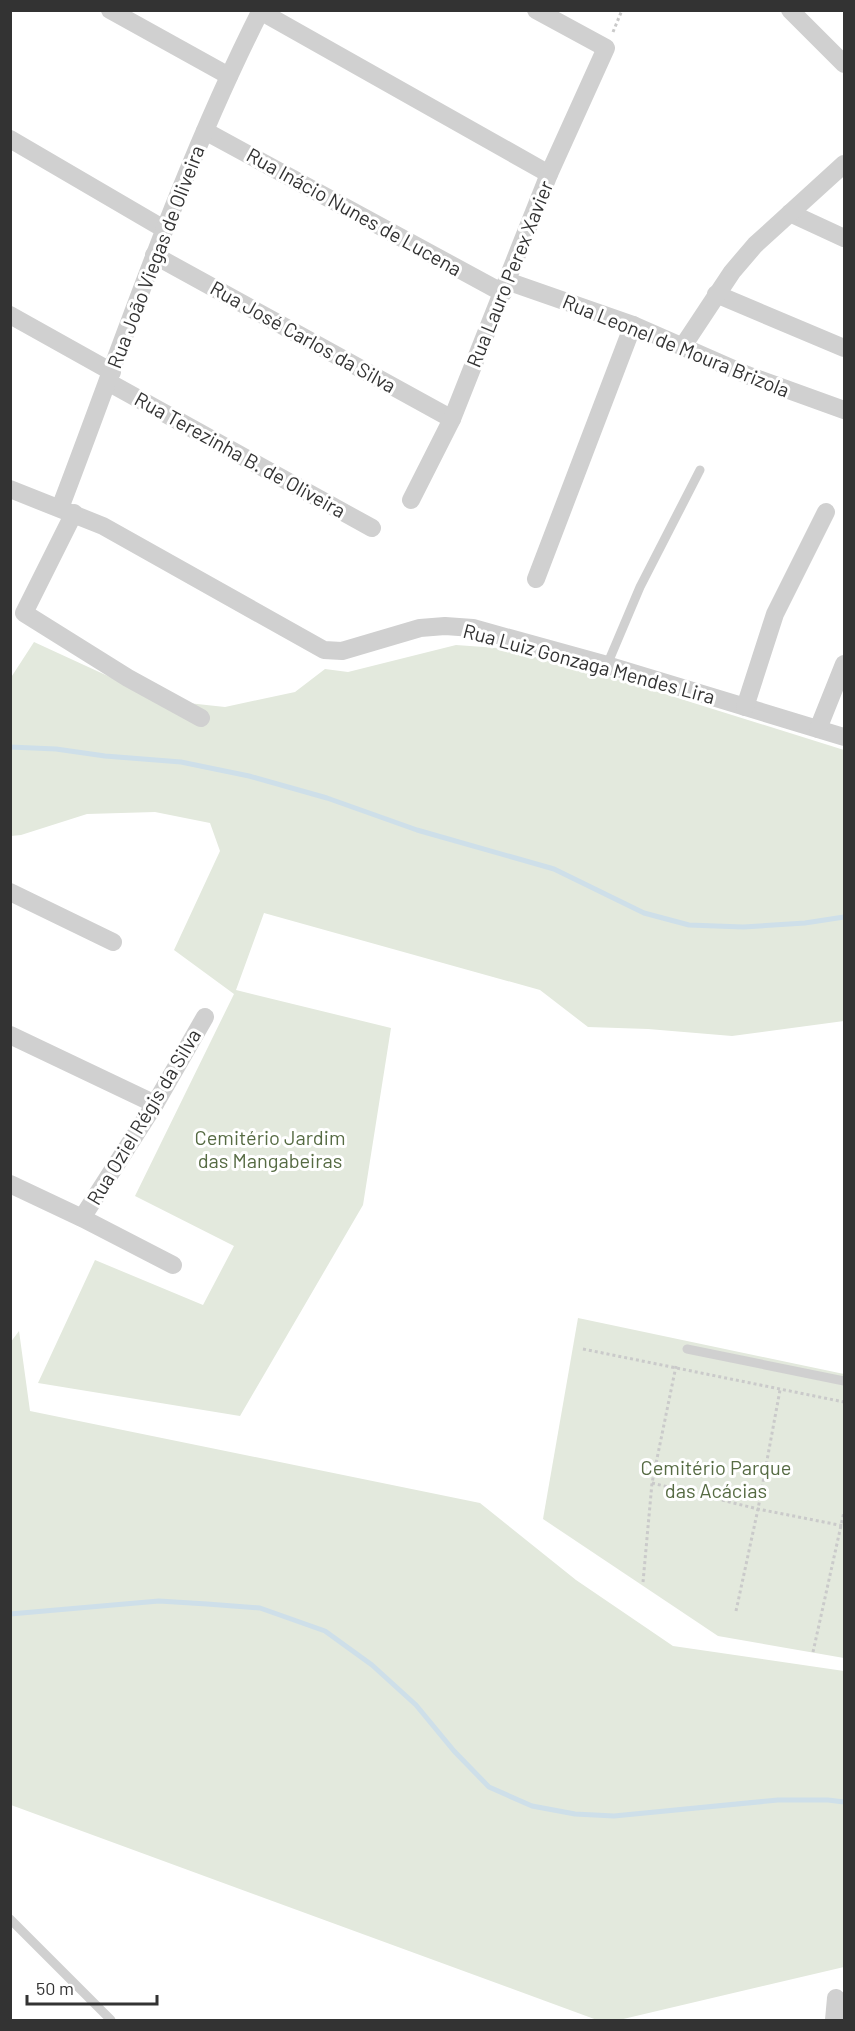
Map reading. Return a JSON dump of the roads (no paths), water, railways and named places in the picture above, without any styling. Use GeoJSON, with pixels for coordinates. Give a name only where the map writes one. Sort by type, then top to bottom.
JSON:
{"type":"FeatureCollection","features":[{"type":"Feature","properties":{"kind":"street"},"geometry":{"type":"LineString","coordinates":[[110,10],[229,76]]}},
{"type":"Feature","properties":{"kind":"street","name":"Rua Lauro Perex Xavier"},"geometry":{"type":"LineString","coordinates":[[411,500],[452,419],[549,174],[606,48],[536,10]]}},
{"type":"Feature","properties":{"kind":"street"},"geometry":{"type":"LineString","coordinates":[[790,10],[844,64]]}},
{"type":"Feature","properties":{"kind":"street"},"geometry":{"type":"LineString","coordinates":[[261,11],[549,174]]}},
{"type":"Feature","properties":{"kind":"street","name":"Rua João Viegas de Oliveira"},"geometry":{"type":"LineString","coordinates":[[201,718],[128,678],[24,613],[67,510],[110,377],[154,255],[229,76],[261,11]]}},
{"type":"Feature","properties":{"kind":"street","name":"Rua Inácio Nunes de Lucena"},"geometry":{"type":"LineString","coordinates":[[205,131],[505,287]]}},
{"type":"Feature","properties":{"kind":"street"},"geometry":{"type":"LineString","coordinates":[[10,139],[165,229]]}},
{"type":"Feature","properties":{"kind":"street"},"geometry":{"type":"LineString","coordinates":[[683,346],[717,294],[755,245],[844,164]]}},
{"type":"Feature","properties":{"kind":"street"},"geometry":{"type":"LineString","coordinates":[[790,213],[844,238]]}},
{"type":"Feature","properties":{"kind":"street","name":"Rua José Carlos da Silva"},"geometry":{"type":"LineString","coordinates":[[154,255],[452,419]]}},
{"type":"Feature","properties":{"kind":"street","name":"Rua Leonel de Moura Brizola"},"geometry":{"type":"LineString","coordinates":[[505,287],[633,325],[747,375],[844,410]]}},
{"type":"Feature","properties":{"kind":"street"},"geometry":{"type":"LineString","coordinates":[[717,294],[844,348]]}},
{"type":"Feature","properties":{"kind":"street","name":"Rua Terezinha B. de Oliveira"},"geometry":{"type":"LineString","coordinates":[[10,315],[110,377],[372,528]]}},
{"type":"Feature","properties":{"kind":"street"},"geometry":{"type":"LineString","coordinates":[[536,579],[633,325]]}},
{"type":"Feature","properties":{"kind":"street","name":"Rua Luiz Gonzaga Mendes Lira"},"geometry":{"type":"LineString","coordinates":[[10,489],[103,526],[324,650],[342,651],[410,631],[445,626],[472,628],[607,665],[844,737]]}},
{"type":"Feature","properties":{"kind":"street"},"geometry":{"type":"LineString","coordinates":[[745,707],[775,614],[826,512]]}},
{"type":"Feature","properties":{"kind":"street"},"geometry":{"type":"LineString","coordinates":[[818,729],[844,664]]}},
{"type":"Feature","properties":{"kind":"street"},"geometry":{"type":"LineString","coordinates":[[10,892],[113,942]]}},
{"type":"Feature","properties":{"kind":"street","name":"Rua Oziel Régis da Silva"},"geometry":{"type":"LineString","coordinates":[[82,1218],[155,1104],[205,1017]]}},
{"type":"Feature","properties":{"kind":"street"},"geometry":{"type":"LineString","coordinates":[[10,1035],[155,1104]]}},
{"type":"Feature","properties":{"kind":"street"},"geometry":{"type":"LineString","coordinates":[[10,1184],[173,1265]]}},
{"type":"Feature","properties":{"kind":"street"},"geometry":{"type":"LineString","coordinates":[[834,2020],[836,1998]]}},
{"type":"Feature","properties":{"kind":"lane"},"geometry":{"type":"LineString","coordinates":[[607,665],[640,587],[700,470]]}},
{"type":"Feature","properties":{"kind":"lane"},"geometry":{"type":"LineString","coordinates":[[687,1349],[844,1382]]}},
{"type":"Feature","properties":{"kind":"lane"},"geometry":{"type":"LineString","coordinates":[[10,1919],[111,2020]]}},
{"type":"Feature","properties":{"kind":"waterway"},"geometry":{"type":"LineString","coordinates":[[10,747],[56,749],[105,756],[181,762],[249,776],[327,798],[417,830],[554,869],[644,913],[689,925],[743,927],[805,923],[844,917]]}},
{"type":"Feature","properties":{"kind":"waterway"},"geometry":{"type":"LineString","coordinates":[[10,1614],[159,1601],[260,1608],[325,1631],[372,1665],[416,1705],[454,1751],[489,1787],[532,1806],[575,1814],[614,1816],[778,1800],[844,1802]]}},
{"type":"Feature","properties":{"kind":"park label","name":"Cemitério Jardim das Mangabeiras"},"geometry":{"type":"Point","coordinates":[270,1150]}},
{"type":"Feature","properties":{"kind":"park label","name":"Cemitério Parque das Acácias"},"geometry":{"type":"Point","coordinates":[716,1480]}}]}
